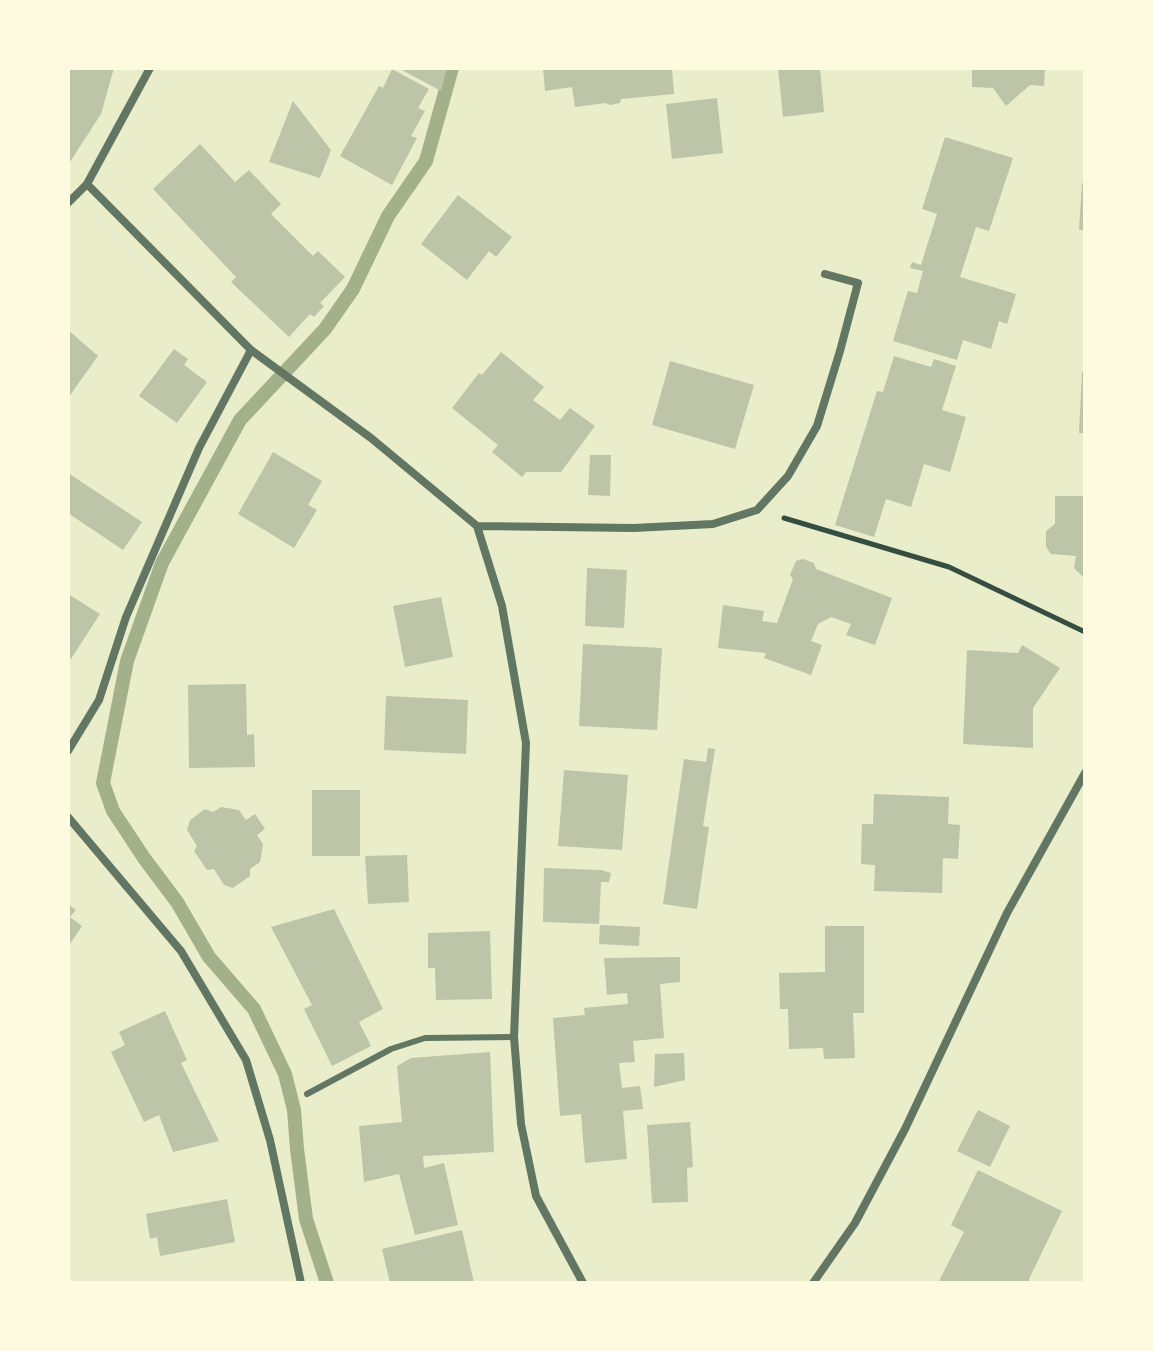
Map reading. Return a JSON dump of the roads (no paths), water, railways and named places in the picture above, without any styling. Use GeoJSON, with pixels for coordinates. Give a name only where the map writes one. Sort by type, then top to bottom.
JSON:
{"type":"FeatureCollection","features":[{"type":"Feature","properties":{"kind":"street"},"geometry":{"type":"LineString","coordinates":[[68,203],[87,184],[150,68]]}},
{"type":"Feature","properties":{"kind":"street"},"geometry":{"type":"LineString","coordinates":[[87,184],[251,350],[371,438],[477,526],[502,606],[526,743],[514,1037],[521,1124],[536,1196],[583,1283]]}},
{"type":"Feature","properties":{"kind":"street"},"geometry":{"type":"LineString","coordinates":[[477,526],[634,528],[713,524],[757,510],[788,476],[817,426],[840,351],[858,283],[825,274]]}},
{"type":"Feature","properties":{"kind":"street"},"geometry":{"type":"LineString","coordinates":[[68,751],[99,700],[126,617],[199,448],[251,350]]}},
{"type":"Feature","properties":{"kind":"street"},"geometry":{"type":"LineString","coordinates":[[813,1283],[855,1223],[891,1156],[1007,913],[1085,773]]}},
{"type":"Feature","properties":{"kind":"street"},"geometry":{"type":"LineString","coordinates":[[68,817],[181,951],[246,1060],[270,1140],[301,1283]]}},
{"type":"Feature","properties":{"kind":"lane"},"geometry":{"type":"LineString","coordinates":[[307,1094],[391,1049],[425,1038],[514,1037]]}},
{"type":"Feature","properties":{"kind":"waterway"},"geometry":{"type":"LineString","coordinates":[[327,1283],[306,1219],[294,1110],[285,1074],[254,1009],[209,957],[177,902],[113,811],[103,783],[127,661],[162,563],[240,420],[325,329],[353,289],[388,216],[426,161],[452,68]]}}]}
